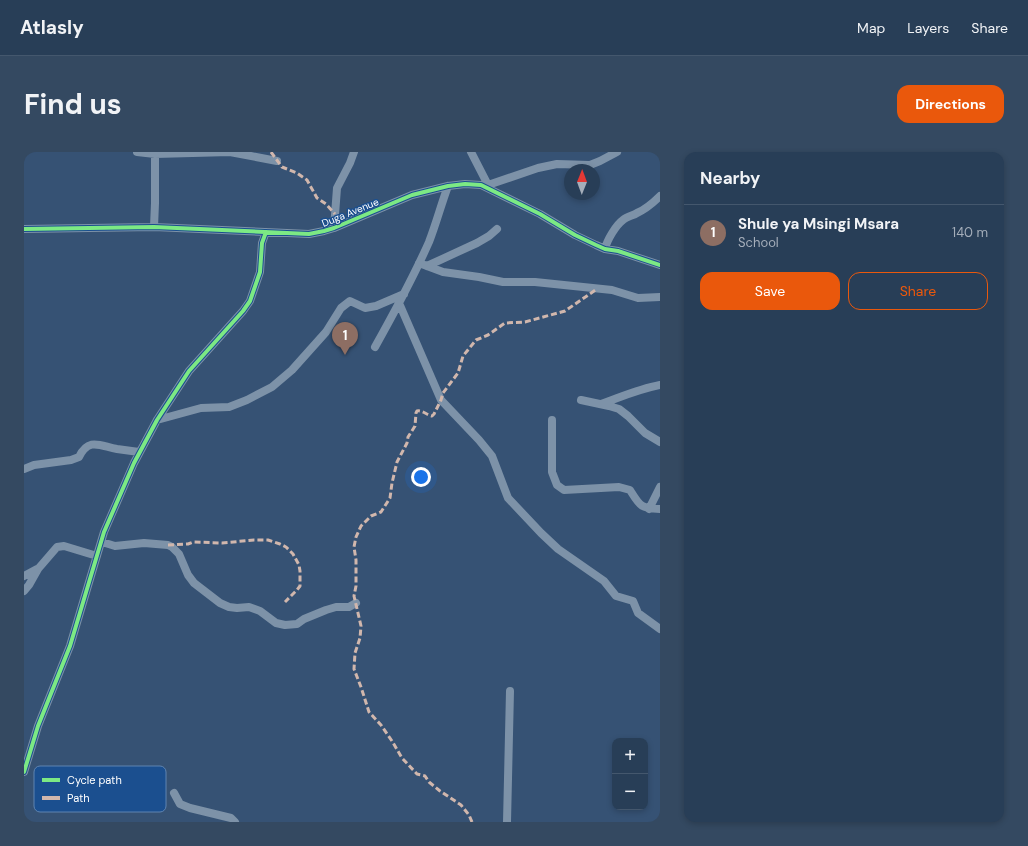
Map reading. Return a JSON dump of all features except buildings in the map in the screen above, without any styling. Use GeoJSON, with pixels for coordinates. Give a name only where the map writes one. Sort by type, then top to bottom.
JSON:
{"type":"FeatureCollection","features":[{"type":"Feature","properties":{"kind":"street"},"geometry":{"type":"LineString","coordinates":[[137,152],[155,154],[230,152],[277,161]]}},
{"type":"Feature","properties":{"kind":"street"},"geometry":{"type":"LineString","coordinates":[[334,228],[337,188],[354,152]]}},
{"type":"Feature","properties":{"kind":"street"},"geometry":{"type":"LineString","coordinates":[[471,152],[484,185],[551,165],[590,165],[617,152]]}},
{"type":"Feature","properties":{"kind":"street"},"geometry":{"type":"LineString","coordinates":[[154,227],[155,154]]}},
{"type":"Feature","properties":{"kind":"street","name":"Duga Avenue"},"geometry":{"type":"LineString","coordinates":[[24,229],[154,227],[309,234],[334,228],[412,195],[448,186],[465,184],[484,185],[540,214],[575,235],[605,249],[618,251],[660,265]]}},
{"type":"Feature","properties":{"kind":"street"},"geometry":{"type":"LineString","coordinates":[[375,347],[404,294],[423,264],[448,186]]}},
{"type":"Feature","properties":{"kind":"street"},"geometry":{"type":"LineString","coordinates":[[605,249],[606,244],[616,228],[624,219],[645,209],[660,196]]}},
{"type":"Feature","properties":{"kind":"street"},"geometry":{"type":"LineString","coordinates":[[423,264],[477,243],[497,229]]}},
{"type":"Feature","properties":{"kind":"street"},"geometry":{"type":"LineString","coordinates":[[24,772],[38,726],[70,646],[104,532],[139,452],[157,420],[189,372],[243,311],[250,301],[260,272],[262,243],[266,232]]}},
{"type":"Feature","properties":{"kind":"street"},"geometry":{"type":"LineString","coordinates":[[423,264],[443,272],[503,282],[535,282],[612,290],[638,298],[660,297]]}},
{"type":"Feature","properties":{"kind":"street"},"geometry":{"type":"LineString","coordinates":[[157,420],[201,408],[229,407],[247,400],[272,387],[292,370],[326,332],[345,304],[350,302],[365,308],[376,306],[404,294]]}},
{"type":"Feature","properties":{"kind":"street"},"geometry":{"type":"LineString","coordinates":[[399,303],[441,400],[492,456],[508,498],[558,549],[604,581],[616,596],[633,601],[638,613],[660,629]]}},
{"type":"Feature","properties":{"kind":"street"},"geometry":{"type":"LineString","coordinates":[[600,404],[638,390],[660,385]]}},
{"type":"Feature","properties":{"kind":"street"},"geometry":{"type":"LineString","coordinates":[[581,400],[609,406],[619,410],[628,416],[645,433],[660,442]]}},
{"type":"Feature","properties":{"kind":"street"},"geometry":{"type":"LineString","coordinates":[[552,420],[552,472],[556,485],[564,490],[624,488],[630,490],[639,505],[649,509],[660,509]]}},
{"type":"Feature","properties":{"kind":"street"},"geometry":{"type":"LineString","coordinates":[[24,469],[34,465],[71,460],[79,457],[83,449],[88,446],[103,445],[116,449],[139,452]]}},
{"type":"Feature","properties":{"kind":"street"},"geometry":{"type":"LineString","coordinates":[[649,509],[660,487]]}},
{"type":"Feature","properties":{"kind":"street"},"geometry":{"type":"LineString","coordinates":[[102,542],[115,546],[144,543],[168,545],[179,554],[188,575],[194,583],[220,603],[229,607],[249,608],[260,611],[276,624],[297,624],[304,619],[326,610],[336,607],[349,607],[356,603]]}},
{"type":"Feature","properties":{"kind":"street"},"geometry":{"type":"LineString","coordinates":[[24,591],[38,569],[57,547],[64,546],[97,556]]}},
{"type":"Feature","properties":{"kind":"street"},"geometry":{"type":"LineString","coordinates":[[24,576],[38,569]]}},
{"type":"Feature","properties":{"kind":"street"},"geometry":{"type":"LineString","coordinates":[[507,822],[510,691]]}},
{"type":"Feature","properties":{"kind":"street"},"geometry":{"type":"LineString","coordinates":[[174,793],[180,804],[190,808],[231,818],[235,822]]}},
{"type":"Feature","properties":{"kind":"marked path"},"geometry":{"type":"LineString","coordinates":[[271,152],[282,167],[297,173],[307,180],[317,198],[326,204],[335,214]]}},
{"type":"Feature","properties":{"kind":"marked path"},"geometry":{"type":"LineString","coordinates":[[472,822],[469,815],[461,805],[440,791],[429,782],[425,776],[417,774],[402,758],[381,725],[369,712],[354,669],[355,653],[360,638],[361,626],[354,596],[356,586],[356,560],[354,547],[356,537],[361,526],[371,516],[381,512],[390,498],[397,462],[407,443],[408,437],[415,426],[417,411],[421,411],[432,416],[434,414],[443,393],[458,373],[463,356],[476,340],[488,335],[505,323],[525,322],[565,311],[597,289]]}},
{"type":"Feature","properties":{"kind":"marked path"},"geometry":{"type":"LineString","coordinates":[[168,545],[188,544],[193,542],[222,543],[254,540],[268,540],[280,544],[286,547],[293,554],[299,565],[300,571],[300,586],[285,602]]}},
{"type":"Feature","properties":{"kind":"cycle path"},"geometry":{"type":"LineString","coordinates":[[24,229],[154,227],[309,234],[334,228],[412,195],[448,186],[465,184],[481,185],[540,214],[575,235],[605,249],[618,251],[660,265]]}},
{"type":"Feature","properties":{"kind":"cycle path"},"geometry":{"type":"LineString","coordinates":[[24,772],[38,726],[70,646],[104,532],[134,463],[157,420],[189,371],[243,311],[250,301],[260,272],[262,243],[266,232]]}},
{"type":"Feature","properties":{"kind":"place","name":"Shule ya Msingi Msara"},"geometry":{"type":"Point","coordinates":[345,355]}}]}
